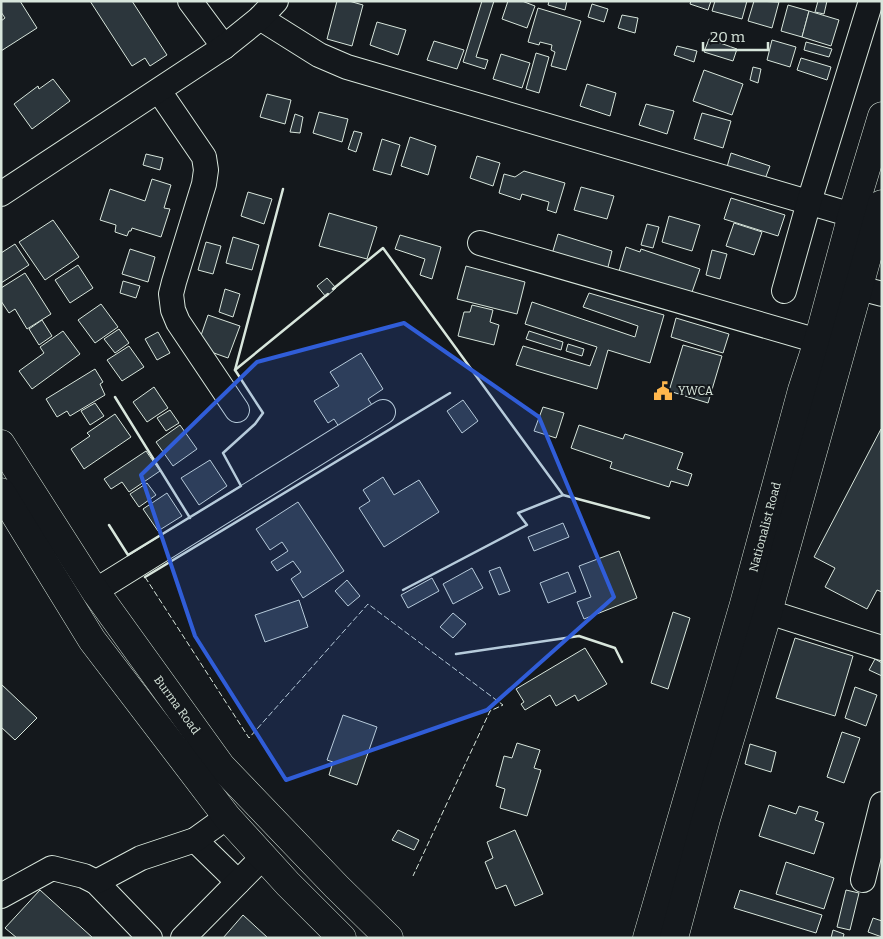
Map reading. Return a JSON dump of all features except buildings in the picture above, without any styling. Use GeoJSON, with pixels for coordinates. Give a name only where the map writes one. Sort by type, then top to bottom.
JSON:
{"type":"FeatureCollection","features":[{"type":"Feature","properties":{"kind":"main road","name":"Nationalist Road"},"geometry":{"type":"LineString","coordinates":[[674,938],[706,819],[756,608],[802,390],[818,341],[858,288],[852,214],[882,116]]}},
{"type":"Feature","properties":{"kind":"main road","name":"Nationalist Road"},"geometry":{"type":"LineString","coordinates":[[647,938],[756,608],[858,288],[882,204]]}},
{"type":"Feature","properties":{"kind":"main road","name":"Burma Road"},"geometry":{"type":"LineString","coordinates":[[1,444],[95,592],[221,766],[336,886],[389,938]]}},
{"type":"Feature","properties":{"kind":"main road"},"geometry":{"type":"LineString","coordinates":[[1,492],[92,640],[227,817],[288,884],[342,938]]}},
{"type":"Feature","properties":{"kind":"street"},"geometry":{"type":"LineString","coordinates":[[190,1],[224,46]]}},
{"type":"Feature","properties":{"kind":"street"},"geometry":{"type":"LineString","coordinates":[[1,194],[159,91],[224,46],[260,18],[276,1]]}},
{"type":"Feature","properties":{"kind":"street"},"geometry":{"type":"LineString","coordinates":[[784,291],[809,202],[871,1]]}},
{"type":"Feature","properties":{"kind":"street"},"geometry":{"type":"LineString","coordinates":[[260,18],[319,56],[347,67],[852,214]]}},
{"type":"Feature","properties":{"kind":"street"},"geometry":{"type":"LineString","coordinates":[[159,91],[204,157],[206,170],[171,294],[173,310],[184,331],[237,410]]}},
{"type":"Feature","properties":{"kind":"street"},"geometry":{"type":"LineString","coordinates":[[480,243],[818,341]]}},
{"type":"Feature","properties":{"kind":"street"},"geometry":{"type":"LineString","coordinates":[[95,592],[383,412]]}},
{"type":"Feature","properties":{"kind":"street"},"geometry":{"type":"LineString","coordinates":[[756,608],[882,648]]}},
{"type":"Feature","properties":{"kind":"street"},"geometry":{"type":"LineString","coordinates":[[863,880],[882,804]]}},
{"type":"Feature","properties":{"kind":"street"},"geometry":{"type":"LineString","coordinates":[[96,882],[141,858],[195,840],[227,817]]}},
{"type":"Feature","properties":{"kind":"street"},"geometry":{"type":"LineString","coordinates":[[195,840],[238,882]]}},
{"type":"Feature","properties":{"kind":"street"},"geometry":{"type":"LineString","coordinates":[[183,938],[263,857]]}},
{"type":"Feature","properties":{"kind":"street"},"geometry":{"type":"LineString","coordinates":[[1,896],[52,868],[84,876],[96,882],[150,938]]}},
{"type":"Feature","properties":{"kind":"highlighted area"},"geometry":{"type":"Polygon","coordinates":[[[404,323],[539,417],[614,597],[487,710],[286,780],[195,636],[141,475],[257,362],[404,323]]]}},
{"type":"Feature","properties":{"kind":"fence"},"geometry":{"type":"LineString","coordinates":[[145,577],[249,738],[368,604],[503,705],[490,711],[413,876]]}},
{"type":"Feature","properties":{"kind":"wall"},"geometry":{"type":"LineString","coordinates":[[109,525],[128,555],[241,486],[223,453],[255,424],[263,413],[235,370],[283,189]]}},
{"type":"Feature","properties":{"kind":"wall"},"geometry":{"type":"LineString","coordinates":[[333,289],[383,248],[563,495],[649,518]]}},
{"type":"Feature","properties":{"kind":"wall"},"geometry":{"type":"LineString","coordinates":[[235,370],[328,294]]}},
{"type":"Feature","properties":{"kind":"wall"},"geometry":{"type":"LineString","coordinates":[[145,577],[450,393]]}},
{"type":"Feature","properties":{"kind":"wall"},"geometry":{"type":"LineString","coordinates":[[115,397],[190,518]]}},
{"type":"Feature","properties":{"kind":"wall"},"geometry":{"type":"LineString","coordinates":[[403,590],[527,525],[518,513],[563,495]]}},
{"type":"Feature","properties":{"kind":"wall"},"geometry":{"type":"LineString","coordinates":[[456,654],[579,636],[615,648],[622,662]]}},
{"type":"Feature","properties":{"kind":"place","name":"YWCA"},"geometry":{"type":"Point","coordinates":[663,391]}}]}
